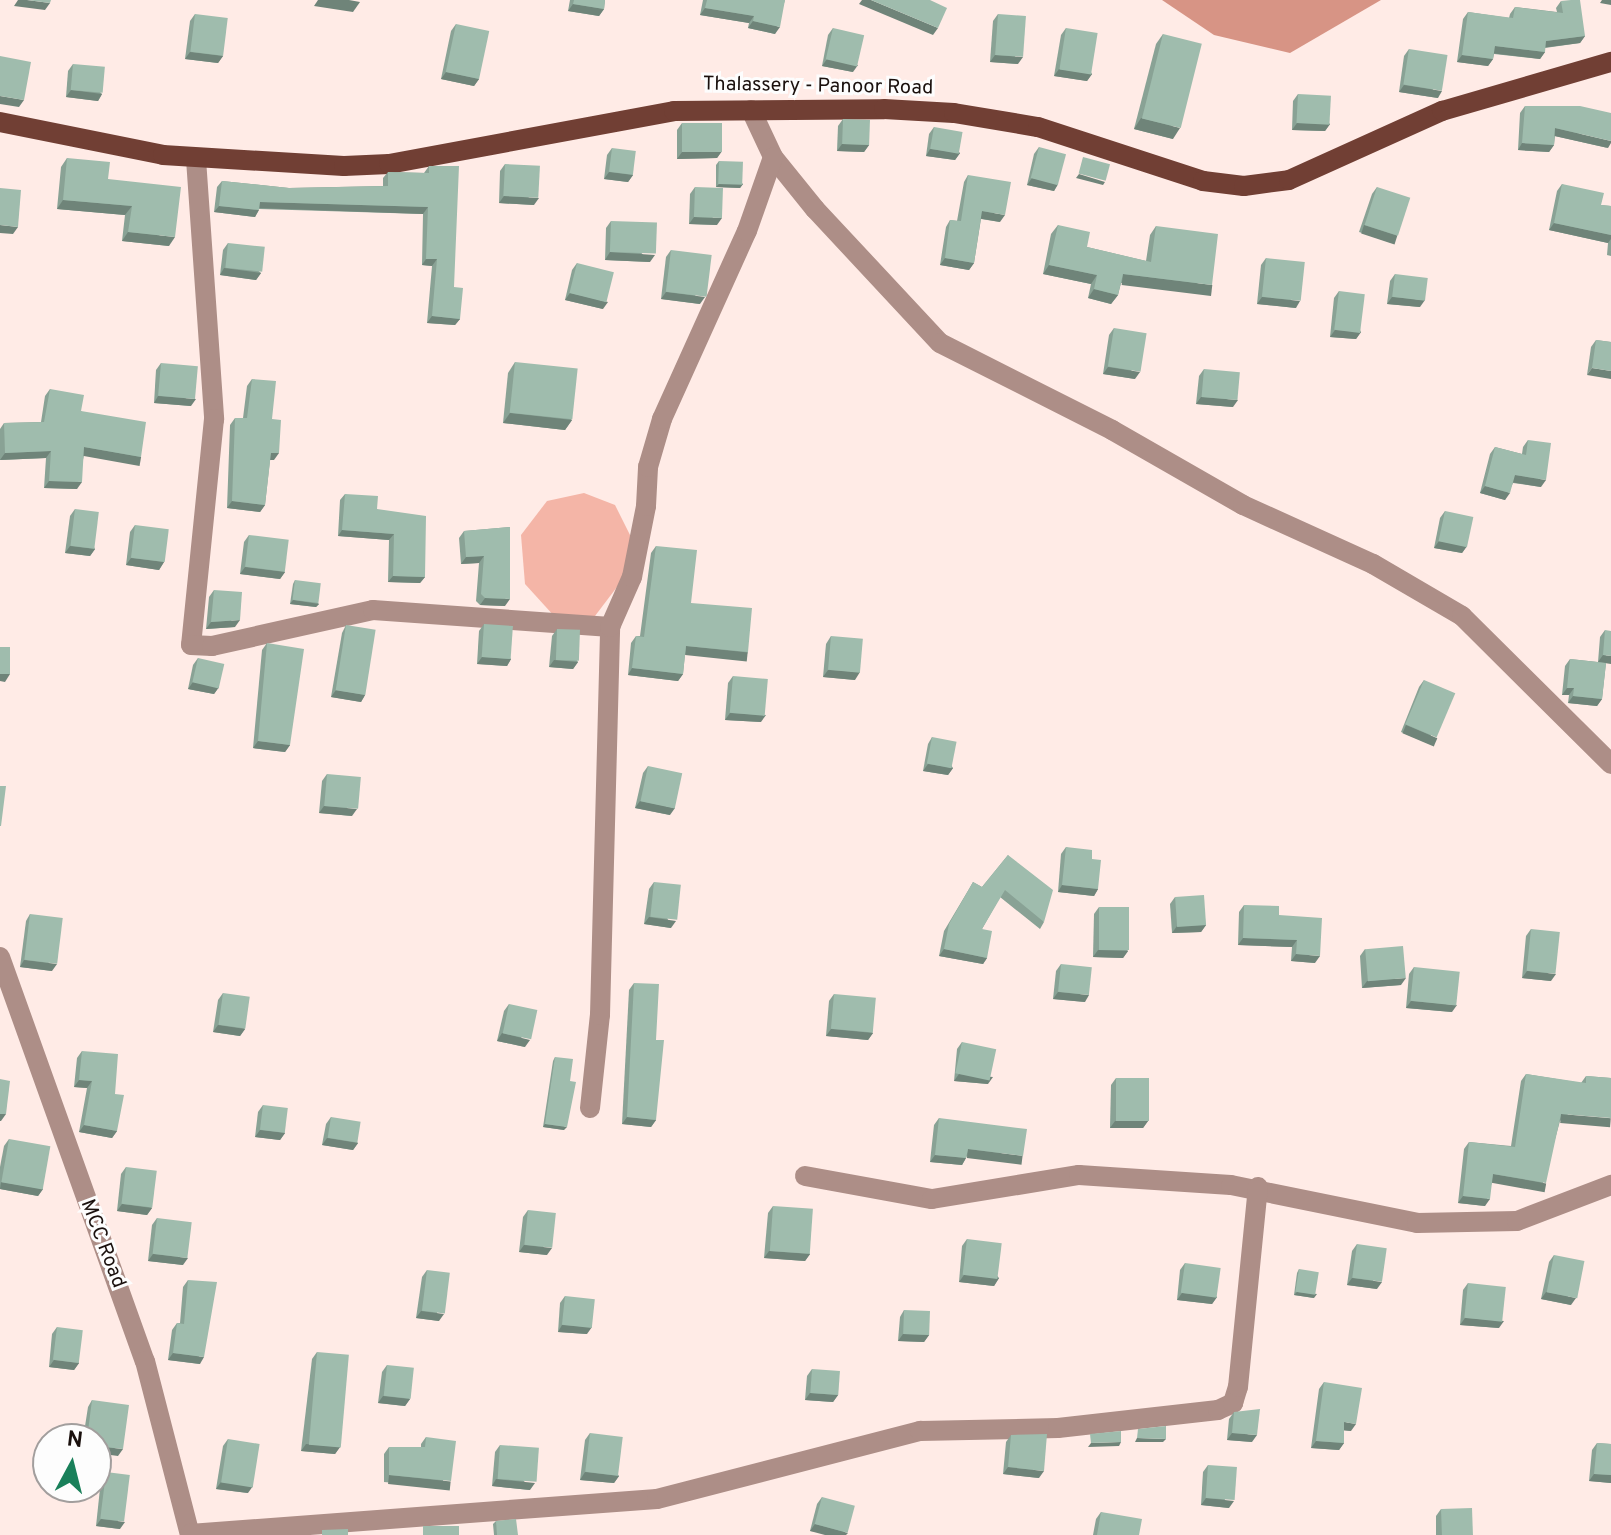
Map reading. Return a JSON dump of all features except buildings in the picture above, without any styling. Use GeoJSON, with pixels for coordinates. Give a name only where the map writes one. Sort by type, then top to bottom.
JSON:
{"type":"FeatureCollection","features":[{"type":"Feature","properties":{"kind":"main road","name":"Thalassery - Panoor Road"},"geometry":{"type":"LineString","coordinates":[[0,122],[196,159],[389,164],[638,117],[751,110],[954,113],[1038,127],[1203,181],[1244,186],[1289,180],[1442,111],[1611,62]]}},
{"type":"Feature","properties":{"kind":"street"},"geometry":{"type":"LineString","coordinates":[[751,110],[773,157],[940,343],[1112,430],[1243,505],[1373,564],[1462,616],[1611,764]]}},
{"type":"Feature","properties":{"kind":"street"},"geometry":{"type":"LineString","coordinates":[[590,1108],[600,1015],[610,627],[632,577],[646,506],[648,467],[662,419],[747,231],[773,157]]}},
{"type":"Feature","properties":{"kind":"street"},"geometry":{"type":"LineString","coordinates":[[196,159],[214,419],[191,645],[212,646],[373,610],[610,627]]}},
{"type":"Feature","properties":{"kind":"street","name":"MCC Road"},"geometry":{"type":"LineString","coordinates":[[0,957],[145,1361],[190,1535]]}},
{"type":"Feature","properties":{"kind":"street"},"geometry":{"type":"LineString","coordinates":[[805,1176],[932,1199],[1079,1175],[1258,1187],[1417,1223],[1517,1221],[1611,1185]]}},
{"type":"Feature","properties":{"kind":"street"},"geometry":{"type":"LineString","coordinates":[[190,1535],[657,1499],[920,1431],[1058,1428],[1218,1410],[1233,1403],[1238,1387],[1258,1187]]}},
{"type":"Feature","properties":{"kind":"shaded area"},"geometry":{"type":"Polygon","coordinates":[[[1162,0],[1381,0],[1290,53],[1214,35],[1162,0]]]}},
{"type":"Feature","properties":{"kind":"shaded area"},"geometry":{"type":"Polygon","coordinates":[[[584,493],[615,505],[633,541],[620,583],[595,616],[555,617],[525,584],[521,535],[547,501],[584,493]]]}}]}
